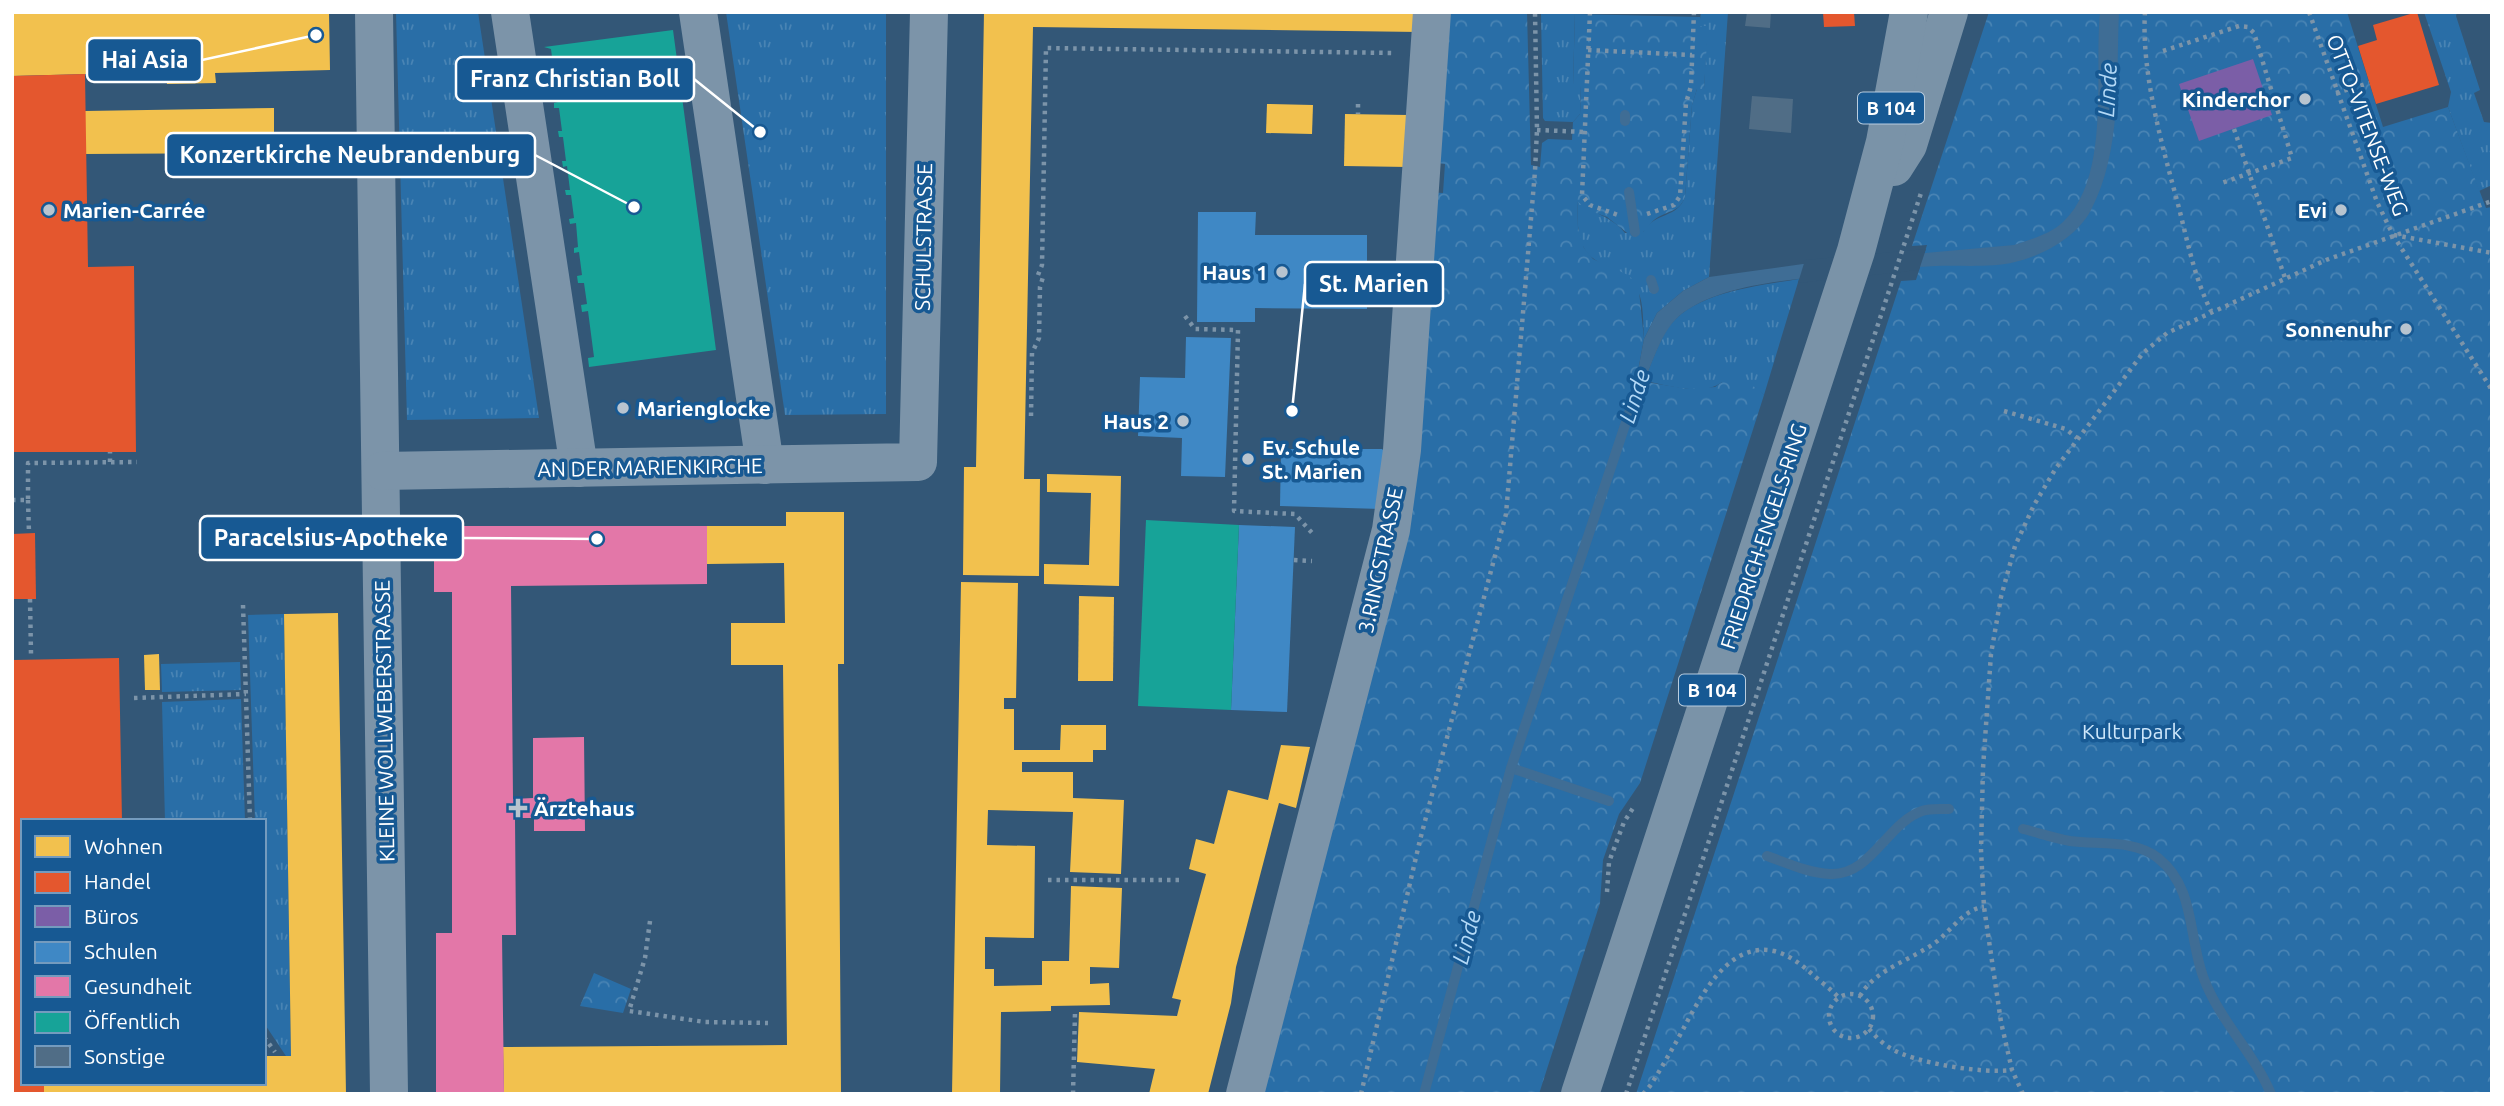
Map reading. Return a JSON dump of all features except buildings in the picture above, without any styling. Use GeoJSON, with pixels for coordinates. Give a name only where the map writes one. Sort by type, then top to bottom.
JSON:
{"type":"FeatureCollection","features":[{"type":"Feature","properties":{"kind":"main road","name":"FRIEDRICH-ENGELS-RING"},"geometry":{"type":"LineString","coordinates":[[1580,1094],[1870,204],[1885,142],[1909,12]]}},
{"type":"Feature","properties":{"kind":"main road"},"geometry":{"type":"LineString","coordinates":[[1870,204],[1908,145],[1949,12]]}},
{"type":"Feature","properties":{"kind":"street","name":"KLEINE WOLLWEBERSTRASSE"},"geometry":{"type":"LineString","coordinates":[[374,12],[388,1094]]}},
{"type":"Feature","properties":{"kind":"street"},"geometry":{"type":"LineString","coordinates":[[510,12],[579,468]]}},
{"type":"Feature","properties":{"kind":"street"},"geometry":{"type":"LineString","coordinates":[[698,12],[765,465]]}},
{"type":"Feature","properties":{"kind":"street","name":"SCHULSTRASSE"},"geometry":{"type":"LineString","coordinates":[[918,462],[929,12]]}},
{"type":"Feature","properties":{"kind":"street","name":"3.RINGSTRASSE"},"geometry":{"type":"LineString","coordinates":[[1245,1094],[1391,530],[1402,450],[1432,12]]}},
{"type":"Feature","properties":{"kind":"street","name":"AN DER MARIENKIRCHE"},"geometry":{"type":"LineString","coordinates":[[382,471],[918,462]]}},
{"type":"Feature","properties":{"kind":"path"},"geometry":{"type":"LineString","coordinates":[[1361,1094],[1420,840],[1506,514],[1537,130],[1535,12]]}},
{"type":"Feature","properties":{"kind":"path"},"geometry":{"type":"LineString","coordinates":[[1590,12],[1584,199],[1590,205],[1618,215]]}},
{"type":"Feature","properties":{"kind":"path"},"geometry":{"type":"LineString","coordinates":[[1647,214],[1674,205],[1680,196],[1695,12]]}},
{"type":"Feature","properties":{"kind":"path"},"geometry":{"type":"LineString","coordinates":[[2146,12],[2144,39],[2161,139],[2199,288],[2211,311]]}},
{"type":"Feature","properties":{"kind":"path","name":"OTTO-VITENSE-WEG"},"geometry":{"type":"LineString","coordinates":[[2309,12],[2377,202],[2393,235],[2492,390]]}},
{"type":"Feature","properties":{"kind":"path"},"geometry":{"type":"LineString","coordinates":[[2163,51],[2239,26],[2248,27],[2254,33],[2292,158],[2219,184]]}},
{"type":"Feature","properties":{"kind":"path"},"geometry":{"type":"LineString","coordinates":[[1031,416],[1032,352],[1039,338],[1042,265],[1046,48],[1429,55]]}},
{"type":"Feature","properties":{"kind":"path"},"geometry":{"type":"LineString","coordinates":[[1588,50],[1692,55]]}},
{"type":"Feature","properties":{"kind":"path"},"geometry":{"type":"LineString","coordinates":[[2336,93],[2369,83]]}},
{"type":"Feature","properties":{"kind":"path"},"geometry":{"type":"LineString","coordinates":[[1358,104],[1358,114]]}},
{"type":"Feature","properties":{"kind":"path"},"geometry":{"type":"LineString","coordinates":[[2234,129],[2285,278]]}},
{"type":"Feature","properties":{"kind":"path"},"geometry":{"type":"LineString","coordinates":[[1537,130],[1585,132]]}},
{"type":"Feature","properties":{"kind":"path"},"geometry":{"type":"LineString","coordinates":[[2023,1094],[2012,1070],[2001,1022],[1984,907],[1983,768],[1991,654],[2001,597],[2015,547],[2034,505],[2077,438],[2143,353],[2167,333],[2326,260],[2492,201]]}},
{"type":"Feature","properties":{"kind":"path"},"geometry":{"type":"LineString","coordinates":[[2393,235],[2492,253]]}},
{"type":"Feature","properties":{"kind":"path"},"geometry":{"type":"LineString","coordinates":[[1626,1094],[1904,247]]}},
{"type":"Feature","properties":{"kind":"path"},"geometry":{"type":"LineString","coordinates":[[1185,316],[1195,329],[1238,330],[1234,511],[1295,514],[1313,534]]}},
{"type":"Feature","properties":{"kind":"path"},"geometry":{"type":"LineString","coordinates":[[2004,411],[2066,429],[2077,438]]}},
{"type":"Feature","properties":{"kind":"path"},"geometry":{"type":"LineString","coordinates":[[110,452],[110,462]]}},
{"type":"Feature","properties":{"kind":"path"},"geometry":{"type":"LineString","coordinates":[[29,533],[28,463],[137,461]]}},
{"type":"Feature","properties":{"kind":"path"},"geometry":{"type":"LineString","coordinates":[[12,500],[28,500]]}},
{"type":"Feature","properties":{"kind":"path"},"geometry":{"type":"LineString","coordinates":[[1294,560],[1312,561]]}},
{"type":"Feature","properties":{"kind":"path"},"geometry":{"type":"LineString","coordinates":[[30,599],[31,654]]}},
{"type":"Feature","properties":{"kind":"path"},"geometry":{"type":"LineString","coordinates":[[243,605],[250,819]]}},
{"type":"Feature","properties":{"kind":"path"},"geometry":{"type":"LineString","coordinates":[[134,698],[246,694]]}},
{"type":"Feature","properties":{"kind":"path"},"geometry":{"type":"LineString","coordinates":[[1048,880],[1182,880]]}},
{"type":"Feature","properties":{"kind":"path"},"geometry":{"type":"LineString","coordinates":[[1860,996],[1872,980],[1936,942],[1969,911],[1984,907]]}},
{"type":"Feature","properties":{"kind":"path"},"geometry":{"type":"LineString","coordinates":[[650,921],[645,958],[629,1011],[705,1022],[768,1023]]}},
{"type":"Feature","properties":{"kind":"path"},"geometry":{"type":"LineString","coordinates":[[1643,1094],[1717,974],[1741,954],[1756,950],[1774,951],[1791,958],[1806,967],[1839,998]]}},
{"type":"Feature","properties":{"kind":"path"},"geometry":{"type":"LineString","coordinates":[[1846,995],[1860,996],[1866,1000],[1873,1011],[1872,1024],[1864,1035],[1850,1039],[1833,1029],[1829,1015],[1834,1002],[1839,998],[1846,995]]}},
{"type":"Feature","properties":{"kind":"path"},"geometry":{"type":"LineString","coordinates":[[1073,1094],[1075,1013]]}},
{"type":"Feature","properties":{"kind":"path"},"geometry":{"type":"LineString","coordinates":[[1869,1030],[1890,1048],[1908,1056],[1981,1071],[2012,1070]]}},
{"type":"Feature","properties":{"kind":"path"},"geometry":{"type":"LineString","coordinates":[[266,1040],[275,1052]]}},
{"type":"Feature","properties":{"kind":"green space"},"geometry":{"type":"Polygon","coordinates":[[[396,12],[478,12],[539,418],[407,420],[396,12]]]}},
{"type":"Feature","properties":{"kind":"green space"},"geometry":{"type":"Polygon","coordinates":[[[726,12],[886,12],[886,414],[785,415],[726,12]]]}},
{"type":"Feature","properties":{"kind":"green space"},"geometry":{"type":"Polygon","coordinates":[[[1439,12],[1527,12],[1531,165],[1540,167],[1542,143],[1548,139],[1572,140],[1573,122],[1580,114],[1581,86],[1573,85],[1575,14],[1700,17],[1700,26],[1708,26],[1704,89],[1697,89],[1692,105],[1685,197],[1682,202],[1676,209],[1654,220],[1643,233],[1631,236],[1607,217],[1588,210],[1577,201],[1578,228],[1584,248],[1593,259],[1628,275],[1636,282],[1644,339],[1637,376],[1639,381],[1689,389],[1715,387],[1731,380],[1758,388],[1764,395],[1640,783],[1619,814],[1603,860],[1600,903],[1539,1094],[1253,1094],[1399,531],[1428,192],[1443,193],[1445,164],[1431,162],[1439,12]]]}},
{"type":"Feature","properties":{"kind":"green space"},"geometry":{"type":"Polygon","coordinates":[[[1575,12],[1573,84],[1581,85],[1580,114],[1573,122],[1545,121],[1541,13],[1575,12]]]}},
{"type":"Feature","properties":{"kind":"green space"},"geometry":{"type":"Polygon","coordinates":[[[1701,12],[1728,12],[1709,277],[1683,291],[1657,313],[1644,339],[1638,291],[1627,277],[1596,260],[1584,248],[1579,231],[1577,200],[1620,227],[1625,233],[1643,232],[1648,225],[1681,204],[1685,197],[1692,105],[1697,89],[1704,89],[1707,26],[1699,26],[1701,12]]]}},
{"type":"Feature","properties":{"kind":"green space","name":"Kulturpark"},"geometry":{"type":"Polygon","coordinates":[[[1989,12],[2347,12],[2383,127],[2448,107],[2486,208],[2492,207],[2492,1094],[1636,1094],[1901,281],[1916,280],[1927,245],[1912,246],[1989,12]]]}},
{"type":"Feature","properties":{"kind":"green space"},"geometry":{"type":"Polygon","coordinates":[[[2424,12],[2457,12],[2480,90],[2474,93],[2484,122],[2492,123],[2492,185],[2479,191],[2448,107],[2451,92],[2424,12]]]}},
{"type":"Feature","properties":{"kind":"green space"},"geometry":{"type":"Polygon","coordinates":[[[1799,279],[1764,395],[1757,388],[1722,382],[1705,389],[1695,389],[1644,381],[1666,331],[1691,307],[1745,288],[1799,279]]]}},
{"type":"Feature","properties":{"kind":"green space"},"geometry":{"type":"Polygon","coordinates":[[[284,614],[291,1056],[286,1056],[266,1026],[266,819],[255,819],[248,615],[284,614]]]}},
{"type":"Feature","properties":{"kind":"green space"},"geometry":{"type":"Polygon","coordinates":[[[240,662],[241,690],[162,692],[161,664],[240,662]]]}},
{"type":"Feature","properties":{"kind":"green space"},"geometry":{"type":"Polygon","coordinates":[[[241,699],[245,819],[165,819],[162,702],[241,699]]]}},
{"type":"Feature","properties":{"kind":"green space"},"geometry":{"type":"Polygon","coordinates":[[[594,973],[631,989],[623,1013],[580,1006],[594,973]]]}},
{"type":"Feature","properties":{"kind":"water"},"geometry":{"type":"Polygon","coordinates":[[[2100,12],[2119,12],[2113,139],[2101,187],[2091,210],[2077,229],[2059,244],[2037,255],[2006,264],[1915,267],[1809,278],[1761,284],[1716,296],[1679,316],[1663,338],[1644,381],[1639,381],[1637,376],[1644,339],[1657,313],[1683,291],[1709,277],[1803,264],[2014,245],[2040,236],[2063,222],[2078,203],[2088,179],[2094,152],[2100,12]]]}},
{"type":"Feature","properties":{"kind":"pier"},"geometry":{"type":"Polygon","coordinates":[[[1926,249],[1919,270],[1798,283],[1805,260],[1926,249]]]}},
{"type":"Feature","properties":{"kind":"waterway"},"geometry":{"type":"LineString","coordinates":[[1625,115],[1625,121]]}},
{"type":"Feature","properties":{"kind":"waterway"},"geometry":{"type":"LineString","coordinates":[[1629,192],[1635,232]]}},
{"type":"Feature","properties":{"kind":"waterway"},"geometry":{"type":"LineString","coordinates":[[1651,280],[1654,289]]}},
{"type":"Feature","properties":{"kind":"waterway","name":"Linde"},"geometry":{"type":"LineString","coordinates":[[1424,1094],[1511,768],[1643,371]]}},
{"type":"Feature","properties":{"kind":"waterway"},"geometry":{"type":"LineString","coordinates":[[1511,768],[1609,801]]}},
{"type":"Feature","properties":{"kind":"waterway"},"geometry":{"type":"LineString","coordinates":[[1767,856],[1814,872],[1844,872],[1857,867],[1868,858],[1910,817],[1925,810],[1949,809]]}},
{"type":"Feature","properties":{"kind":"waterway"},"geometry":{"type":"LineString","coordinates":[[2023,829],[2070,841],[2138,848],[2158,858],[2170,870],[2185,899],[2204,979],[2271,1094]]}},
{"type":"Feature","properties":{"kind":"place","name":"Hai Asia"},"geometry":{"type":"Point","coordinates":[316,35]}},
{"type":"Feature","properties":{"kind":"place","name":"Kinderchor"},"geometry":{"type":"Point","coordinates":[2305,99]}},
{"type":"Feature","properties":{"kind":"place","name":"Franz Christian Boll"},"geometry":{"type":"Point","coordinates":[760,132]}},
{"type":"Feature","properties":{"kind":"place","name":"Konzertkirche Neubrandenburg"},"geometry":{"type":"Point","coordinates":[634,207]}},
{"type":"Feature","properties":{"kind":"place","name":"Marien-Carrée"},"geometry":{"type":"Point","coordinates":[49,210]}},
{"type":"Feature","properties":{"kind":"place","name":"Evi"},"geometry":{"type":"Point","coordinates":[2341,210]}},
{"type":"Feature","properties":{"kind":"place","name":"Haus 1"},"geometry":{"type":"Point","coordinates":[1282,272]}},
{"type":"Feature","properties":{"kind":"place","name":"Sonnenuhr"},"geometry":{"type":"Point","coordinates":[2406,329]}},
{"type":"Feature","properties":{"kind":"place","name":"Marienglocke"},"geometry":{"type":"Point","coordinates":[623,408]}},
{"type":"Feature","properties":{"kind":"place","name":"St. Marien"},"geometry":{"type":"Point","coordinates":[1292,411]}},
{"type":"Feature","properties":{"kind":"place","name":"Haus 2"},"geometry":{"type":"Point","coordinates":[1183,421]}},
{"type":"Feature","properties":{"kind":"place","name":"Ev. Schule St. Marien"},"geometry":{"type":"Point","coordinates":[1248,459]}},
{"type":"Feature","properties":{"kind":"place","name":"Paracelsius-Apotheke"},"geometry":{"type":"Point","coordinates":[597,539]}},
{"type":"Feature","properties":{"kind":"place","name":"Ärztehaus"},"geometry":{"type":"Point","coordinates":[518,808]}}]}
